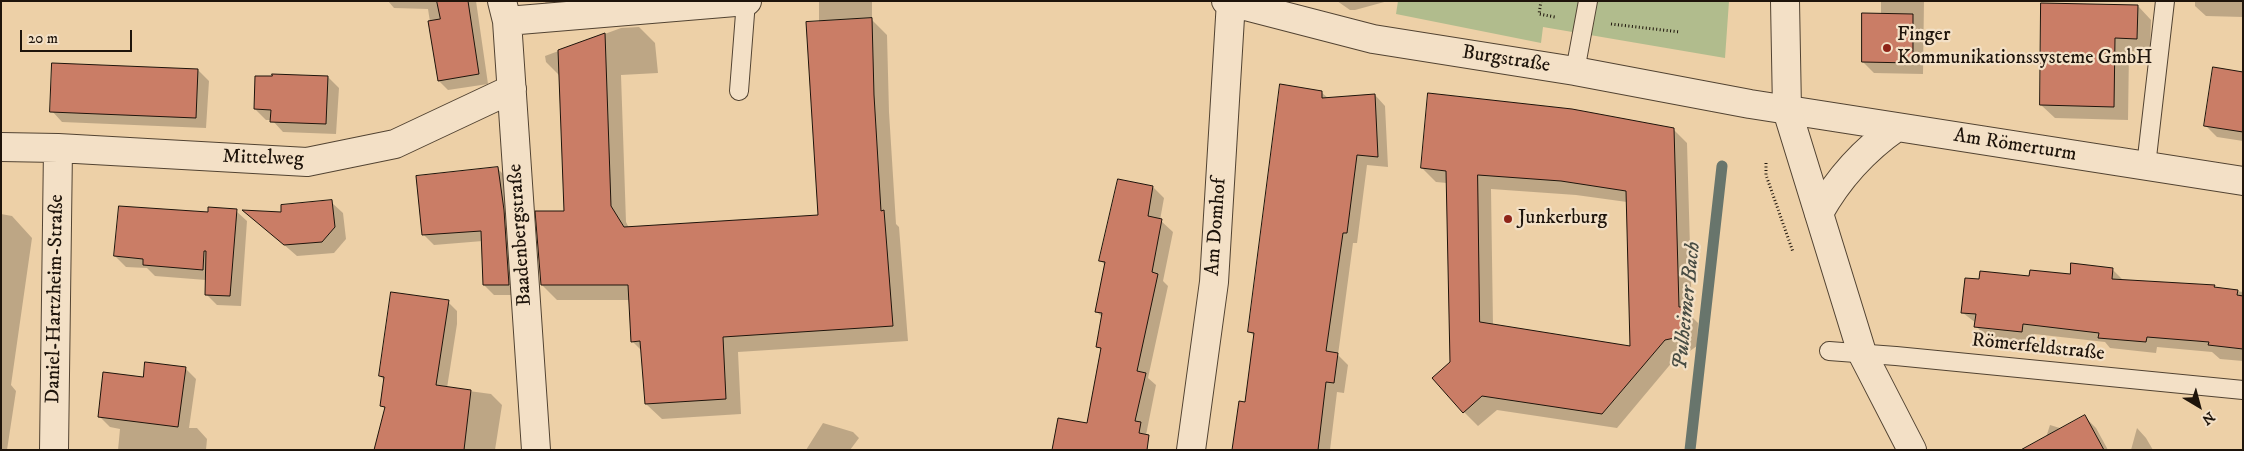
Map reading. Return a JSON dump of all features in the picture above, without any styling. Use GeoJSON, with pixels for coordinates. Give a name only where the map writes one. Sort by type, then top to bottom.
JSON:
{"type":"FeatureCollection","features":[{"type":"Feature","properties":{"kind":"street"},"geometry":{"type":"LineString","coordinates":[[504,11],[746,1]]}},
{"type":"Feature","properties":{"kind":"street"},"geometry":{"type":"LineString","coordinates":[[1785,1],[1787,110],[1862,353],[1912,450]]}},
{"type":"Feature","properties":{"kind":"street","name":"Burgstraße"},"geometry":{"type":"LineString","coordinates":[[1229,2],[1373,38],[1575,71],[1787,110]]}},
{"type":"Feature","properties":{"kind":"street","name":"Am Domhof"},"geometry":{"type":"LineString","coordinates":[[1191,450],[1214,282],[1229,2]]}},
{"type":"Feature","properties":{"kind":"street","name":"Baadenbergstraße"},"geometry":{"type":"LineString","coordinates":[[504,11],[512,89],[536,450]]}},
{"type":"Feature","properties":{"kind":"street","name":"Mittelweg"},"geometry":{"type":"LineString","coordinates":[[1,147],[58,148],[307,162],[395,144],[512,89]]}},
{"type":"Feature","properties":{"kind":"street","name":"Am Römerturm"},"geometry":{"type":"LineString","coordinates":[[1787,110],[2243,181]]}},
{"type":"Feature","properties":{"kind":"street"},"geometry":{"type":"LineString","coordinates":[[1819,213],[1832,190],[1872,144],[1897,128]]}},
{"type":"Feature","properties":{"kind":"street","name":"Daniel-Hartzheim-Straße"},"geometry":{"type":"LineString","coordinates":[[54,450],[58,148]]}},
{"type":"Feature","properties":{"kind":"lane"},"geometry":{"type":"LineString","coordinates":[[738,91],[746,1]]}},
{"type":"Feature","properties":{"kind":"lane"},"geometry":{"type":"LineString","coordinates":[[1575,71],[1588,1]]}},
{"type":"Feature","properties":{"kind":"lane"},"geometry":{"type":"LineString","coordinates":[[2146,166],[2165,1]]}},
{"type":"Feature","properties":{"kind":"lane","name":"Römerfeldstraße"},"geometry":{"type":"LineString","coordinates":[[1828,351],[2243,390]]}},
{"type":"Feature","properties":{"kind":"path"},"geometry":{"type":"LineString","coordinates":[[1585,20],[1680,32]]}},
{"type":"Feature","properties":{"kind":"green space"},"geometry":{"type":"Polygon","coordinates":[[[1398,1],[1729,1],[1725,58],[1543,27],[1541,43],[1396,14],[1398,1]]]}},
{"type":"Feature","properties":{"kind":"building"},"geometry":{"type":"Polygon","coordinates":[[[437,1],[468,1],[479,74],[438,81],[428,21],[440,19],[437,1]]]}},
{"type":"Feature","properties":{"kind":"building"},"geometry":{"type":"Polygon","coordinates":[[[2041,3],[2138,5],[2137,39],[2115,38],[2114,107],[2040,105],[2041,3]]]}},
{"type":"Feature","properties":{"kind":"building","name":"Finger Kommunikationssysteme GmbH"},"geometry":{"type":"Polygon","coordinates":[[[1862,13],[1913,14],[1913,63],[1862,62],[1862,13]]]}},
{"type":"Feature","properties":{"kind":"building"},"geometry":{"type":"Polygon","coordinates":[[[872,18],[874,95],[881,211],[884,210],[893,326],[723,337],[726,399],[645,404],[640,341],[631,342],[628,285],[541,285],[535,211],[564,211],[558,50],[605,33],[611,206],[624,227],[818,215],[806,22],[872,18]]]}},
{"type":"Feature","properties":{"kind":"building"},"geometry":{"type":"Polygon","coordinates":[[[52,63],[198,69],[196,118],[50,112],[52,63]]]}},
{"type":"Feature","properties":{"kind":"building"},"geometry":{"type":"Polygon","coordinates":[[[2213,67],[2243,72],[2243,132],[2204,126],[2213,67]]]}},
{"type":"Feature","properties":{"kind":"building"},"geometry":{"type":"Polygon","coordinates":[[[272,74],[328,76],[326,124],[270,122],[271,110],[254,109],[255,76],[272,76],[272,74]]]}},
{"type":"Feature","properties":{"kind":"building"},"geometry":{"type":"Polygon","coordinates":[[[1280,84],[1322,91],[1322,98],[1375,94],[1378,157],[1357,155],[1347,233],[1343,233],[1326,351],[1338,353],[1334,383],[1326,382],[1318,450],[1232,450],[1239,401],[1245,402],[1254,333],[1248,332],[1280,84]]]}},
{"type":"Feature","properties":{"kind":"building"},"geometry":{"type":"Polygon","coordinates":[[[1428,93],[1572,109],[1674,128],[1679,307],[1684,307],[1685,325],[1679,337],[1665,340],[1602,414],[1482,396],[1463,413],[1432,378],[1450,362],[1446,171],[1421,168],[1428,93]],[[1478,175],[1480,322],[1630,346],[1626,191],[1561,181],[1478,175]]]}},
{"type":"Feature","properties":{"kind":"building"},"geometry":{"type":"Polygon","coordinates":[[[498,167],[504,210],[509,285],[483,285],[481,231],[422,235],[416,176],[498,167]]]}},
{"type":"Feature","properties":{"kind":"building"},"geometry":{"type":"Polygon","coordinates":[[[1118,179],[1153,186],[1148,216],[1162,219],[1152,272],[1158,274],[1137,371],[1146,373],[1135,421],[1141,422],[1139,433],[1149,435],[1147,450],[1052,450],[1058,418],[1087,423],[1101,348],[1096,347],[1102,313],[1095,312],[1105,262],[1099,261],[1118,179]]]}},
{"type":"Feature","properties":{"kind":"building"},"geometry":{"type":"Polygon","coordinates":[[[332,200],[335,227],[322,242],[284,245],[242,210],[281,212],[281,205],[332,200]]]}},
{"type":"Feature","properties":{"kind":"building"},"geometry":{"type":"Polygon","coordinates":[[[119,206],[208,212],[208,207],[237,209],[230,296],[205,295],[206,251],[204,251],[203,270],[143,265],[143,259],[114,256],[119,206]]]}},
{"type":"Feature","properties":{"kind":"building"},"geometry":{"type":"Polygon","coordinates":[[[2071,263],[2113,268],[2112,279],[2215,285],[2214,287],[2238,290],[2237,295],[2243,296],[2243,349],[2208,345],[2209,342],[2147,337],[2146,342],[2098,338],[2099,333],[2023,324],[2022,332],[1974,327],[1976,314],[1961,313],[1965,278],[1979,279],[1980,271],[2029,276],[2030,270],[2070,274],[2071,263]]]}},
{"type":"Feature","properties":{"kind":"building"},"geometry":{"type":"Polygon","coordinates":[[[391,292],[449,300],[436,385],[471,390],[464,450],[374,450],[385,407],[380,406],[384,377],[379,376],[391,292]]]}},
{"type":"Feature","properties":{"kind":"building"},"geometry":{"type":"Polygon","coordinates":[[[145,362],[186,367],[178,427],[98,417],[103,372],[143,377],[145,362]]]}},
{"type":"Feature","properties":{"kind":"building"},"geometry":{"type":"Polygon","coordinates":[[[2085,415],[2104,450],[2021,450],[2085,415]]]}},
{"type":"Feature","properties":{"kind":"waterway","name":"Pulheimer Bach"},"geometry":{"type":"LineString","coordinates":[[1690,450],[1722,166]]}},
{"type":"Feature","properties":{"kind":"place","name":"Finger Kommunikationssysteme GmbH"},"geometry":{"type":"Point","coordinates":[1887,48]}},
{"type":"Feature","properties":{"kind":"place","name":"Junkerburg"},"geometry":{"type":"Point","coordinates":[1508,219]}}]}
